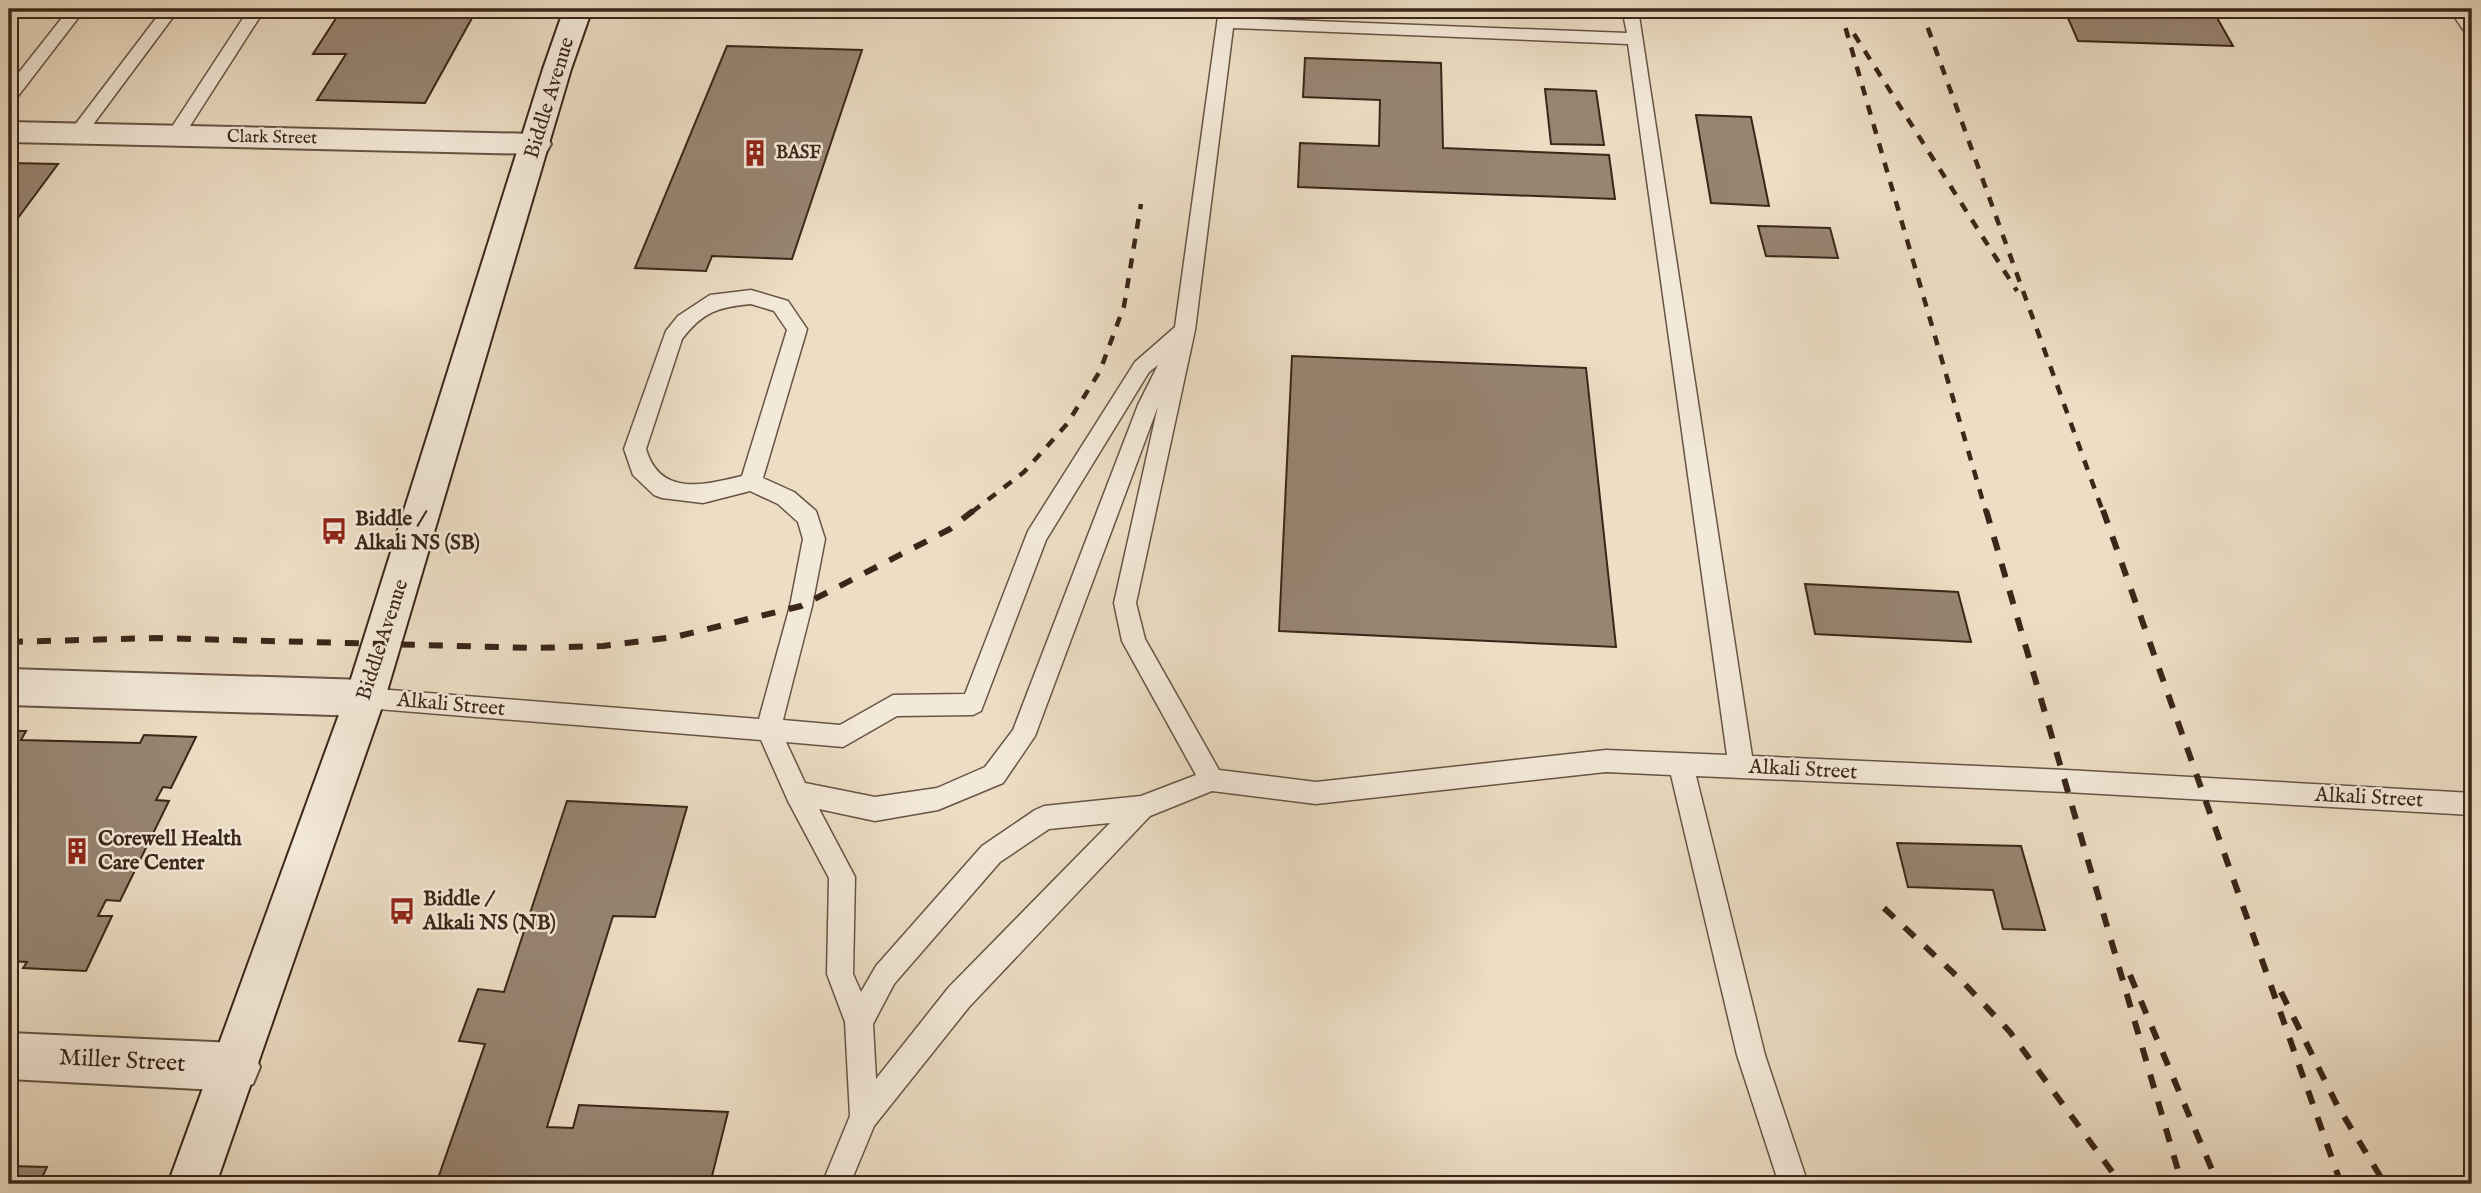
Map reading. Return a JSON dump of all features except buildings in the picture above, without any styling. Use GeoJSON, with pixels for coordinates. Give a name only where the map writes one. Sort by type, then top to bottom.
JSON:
{"type":"FeatureCollection","features":[{"type":"Feature","properties":{"kind":"main road","name":"Biddle Avenue"},"geometry":{"type":"LineString","coordinates":[[192,1184],[236,1067],[365,698],[578,9]]}},
{"type":"Feature","properties":{"kind":"main road","name":"Clark Street"},"geometry":{"type":"LineString","coordinates":[[9,132],[536,144]]}},
{"type":"Feature","properties":{"kind":"main road","name":"Alkali Street"},"geometry":{"type":"LineString","coordinates":[[9,687],[365,698]]}},
{"type":"Feature","properties":{"kind":"main road","name":"Miller Street"},"geometry":{"type":"LineString","coordinates":[[9,1056],[236,1067]]}},
{"type":"Feature","properties":{"kind":"lane"},"geometry":{"type":"LineString","coordinates":[[9,96],[77,9]]}},
{"type":"Feature","properties":{"kind":"lane"},"geometry":{"type":"LineString","coordinates":[[77,134],[171,9]]}},
{"type":"Feature","properties":{"kind":"lane"},"geometry":{"type":"LineString","coordinates":[[175,136],[257,9]]}},
{"type":"Feature","properties":{"kind":"lane"},"geometry":{"type":"LineString","coordinates":[[1630,9],[1741,767]]}},
{"type":"Feature","properties":{"kind":"lane"},"geometry":{"type":"LineString","coordinates":[[2457,9],[2472,30]]}},
{"type":"Feature","properties":{"kind":"lane"},"geometry":{"type":"LineString","coordinates":[[1212,780],[1135,642],[1125,603],[1185,330],[1226,16],[1636,39]]}},
{"type":"Feature","properties":{"kind":"lane"},"geometry":{"type":"LineString","coordinates":[[751,482],[797,328],[781,306],[751,297],[717,300],[685,321],[673,337],[635,449],[641,469],[662,489],[703,494],[751,482],[786,498],[808,517],[814,539],[802,606],[768,730],[797,793],[842,877],[840,974],[859,1022],[864,1116]]}},
{"type":"Feature","properties":{"kind":"lane"},"geometry":{"type":"LineString","coordinates":[[797,793],[875,809],[938,799],[994,775],[1023,736],[1148,405],[1185,330]]}},
{"type":"Feature","properties":{"kind":"lane","name":"Alkali Street"},"geometry":{"type":"LineString","coordinates":[[365,698],[842,736],[892,706],[973,704],[1036,537],[1142,367],[1185,330]]}},
{"type":"Feature","properties":{"kind":"lane","name":"Alkali Street"},"geometry":{"type":"LineString","coordinates":[[1140,808],[1212,780],[1316,793],[1606,761],[2472,804]]}},
{"type":"Feature","properties":{"kind":"lane"},"geometry":{"type":"LineString","coordinates":[[1681,764],[1751,1055],[1793,1184]]}},
{"type":"Feature","properties":{"kind":"lane"},"geometry":{"type":"LineString","coordinates":[[859,1022],[885,975],[991,854],[1044,818],[1140,808]]}},
{"type":"Feature","properties":{"kind":"lane"},"geometry":{"type":"LineString","coordinates":[[836,1184],[864,1116],[959,997],[1140,808]]}},
{"type":"Feature","properties":{"kind":"railway"},"geometry":{"type":"LineString","coordinates":[[1840,9],[1986,512]]}},
{"type":"Feature","properties":{"kind":"railway"},"geometry":{"type":"LineString","coordinates":[[1921,9],[2103,512]]}},
{"type":"Feature","properties":{"kind":"railway"},"geometry":{"type":"LineString","coordinates":[[1854,34],[2017,291]]}},
{"type":"Feature","properties":{"kind":"railway"},"geometry":{"type":"LineString","coordinates":[[972,512],[1024,472],[1067,424],[1100,371],[1124,306],[1141,204]]}},
{"type":"Feature","properties":{"kind":"railway"},"geometry":{"type":"LineString","coordinates":[[9,642],[157,638],[534,648],[603,646],[675,637],[801,606],[950,529],[974,510]]}},
{"type":"Feature","properties":{"kind":"railway"},"geometry":{"type":"LineString","coordinates":[[1986,510],[2182,1184]]}},
{"type":"Feature","properties":{"kind":"railway"},"geometry":{"type":"LineString","coordinates":[[2103,510],[2341,1184]]}},
{"type":"Feature","properties":{"kind":"railway"},"geometry":{"type":"LineString","coordinates":[[1884,908],[1962,981],[2010,1032],[2121,1184]]}},
{"type":"Feature","properties":{"kind":"railway"},"geometry":{"type":"LineString","coordinates":[[2130,975],[2218,1184]]}},
{"type":"Feature","properties":{"kind":"railway"},"geometry":{"type":"LineString","coordinates":[[2281,992],[2337,1105],[2385,1184]]}},
{"type":"Feature","properties":{"kind":"place","name":"BASF"},"geometry":{"type":"Point","coordinates":[755,153]}},
{"type":"Feature","properties":{"kind":"place","name":"Biddle / Alkali NS (SB)"},"geometry":{"type":"Point","coordinates":[334,531]}},
{"type":"Feature","properties":{"kind":"place","name":"Corewell Health Care Center"},"geometry":{"type":"Point","coordinates":[77,851]}},
{"type":"Feature","properties":{"kind":"place","name":"Biddle / Alkali NS (NB)"},"geometry":{"type":"Point","coordinates":[402,911]}}]}
